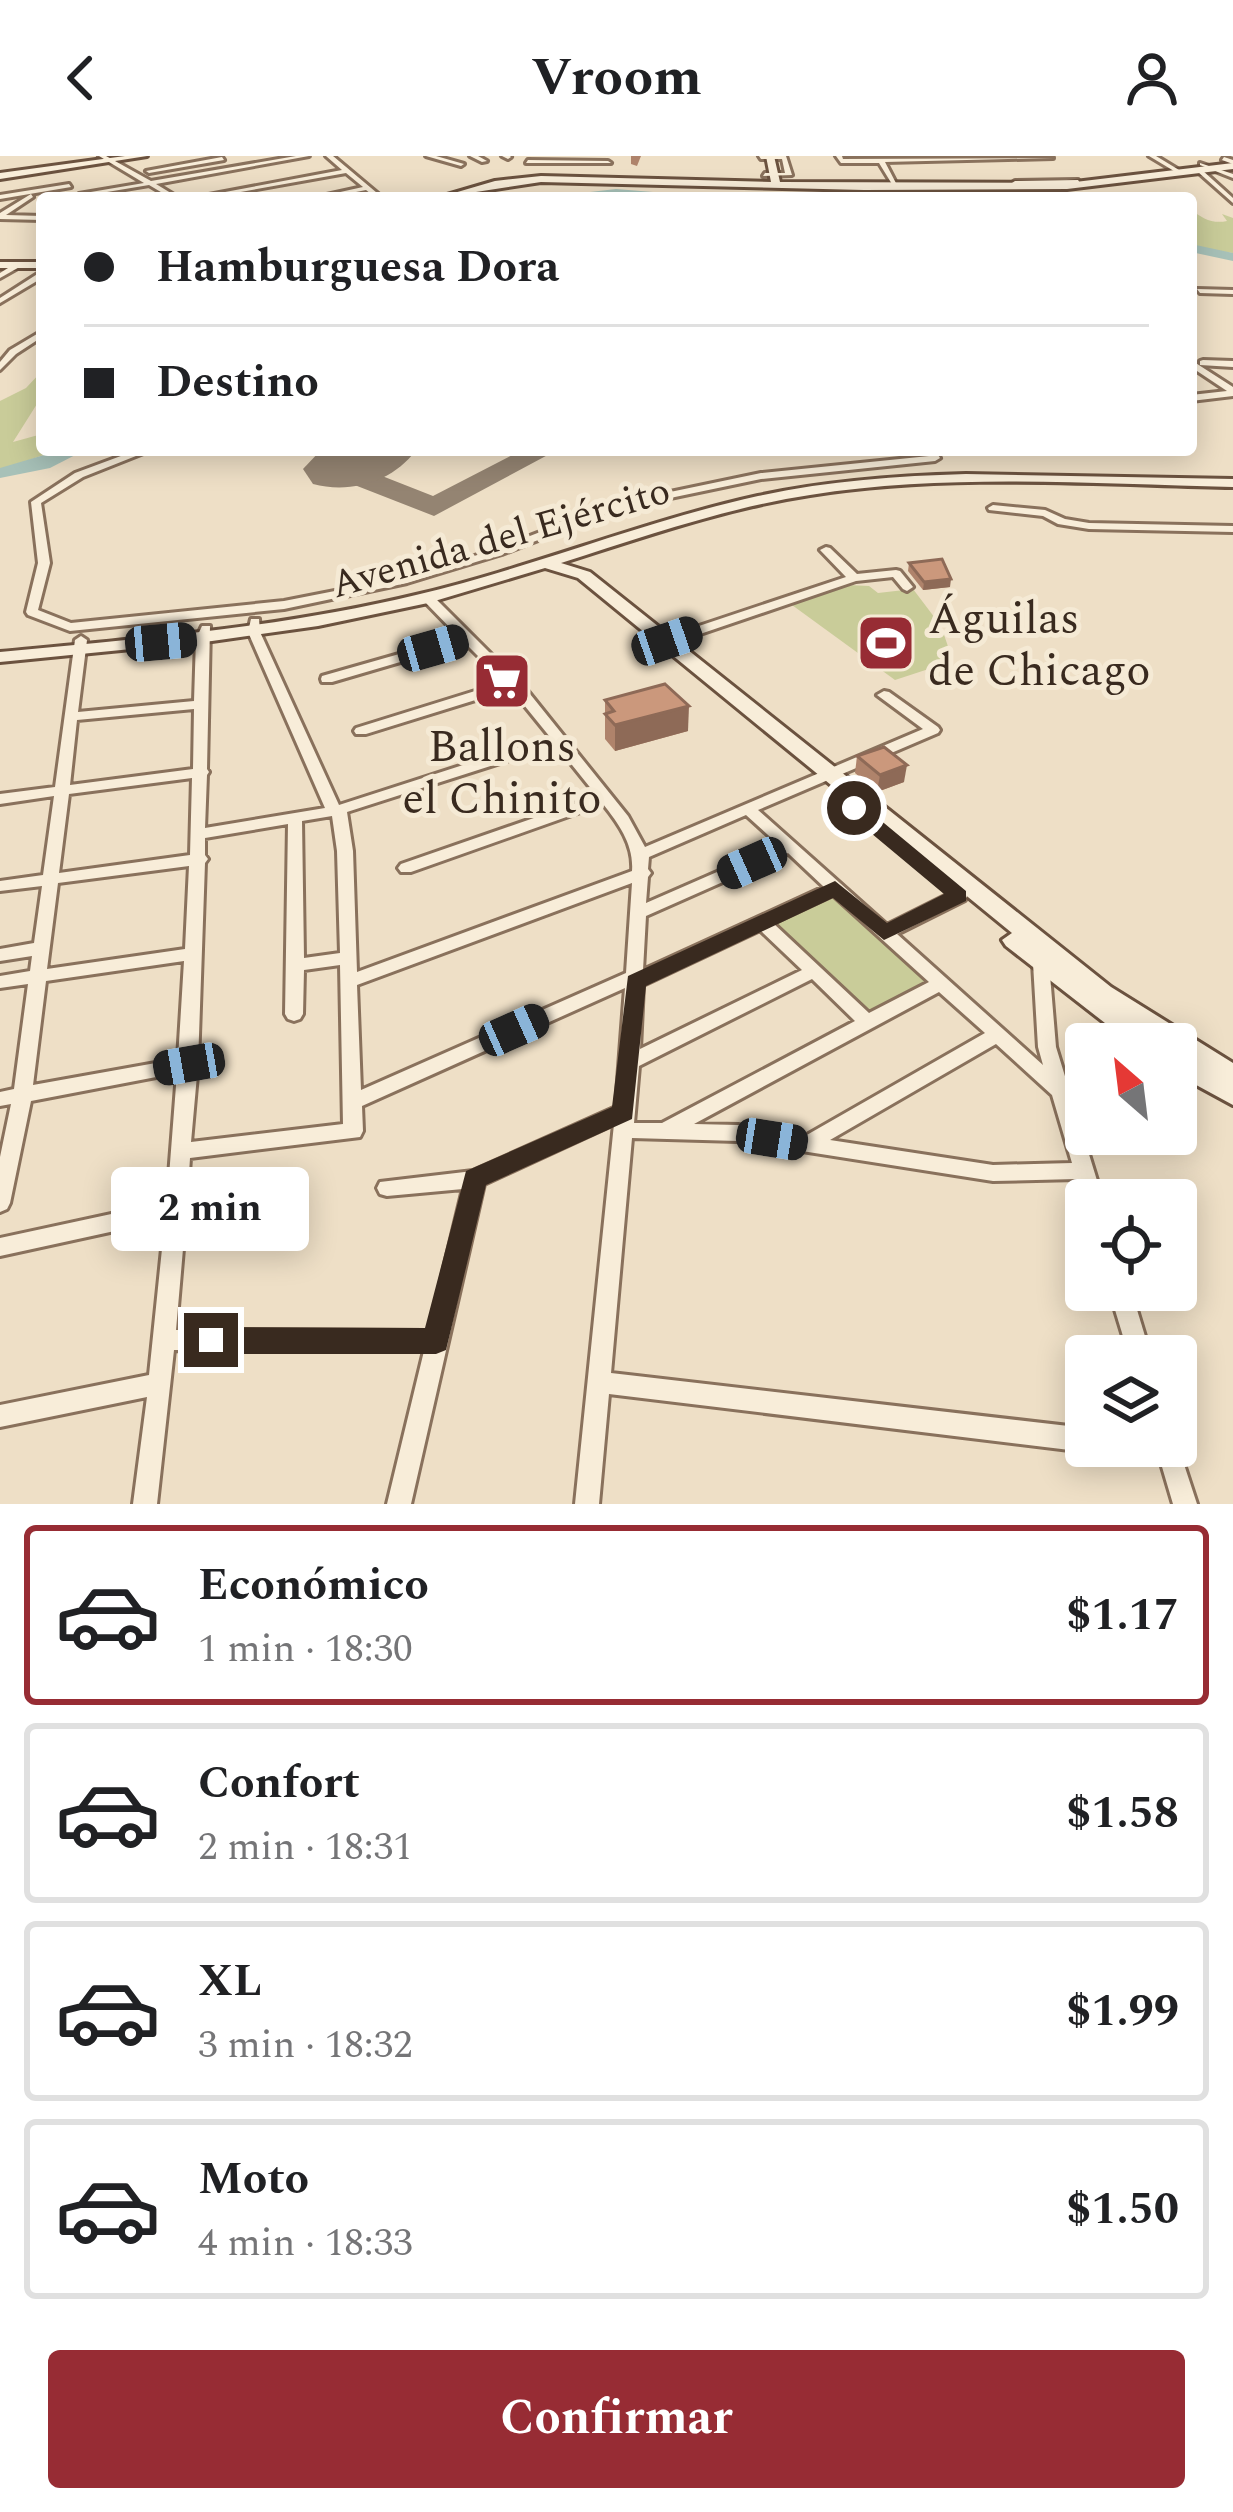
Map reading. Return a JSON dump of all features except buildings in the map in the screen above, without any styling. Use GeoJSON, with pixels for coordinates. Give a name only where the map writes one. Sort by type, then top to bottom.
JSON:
{"type":"FeatureCollection","features":[{"type":"Feature","properties":{"kind":"street"},"geometry":{"type":"LineString","coordinates":[[107,192],[306,156]]}},
{"type":"Feature","properties":{"kind":"street"},"geometry":{"type":"LineString","coordinates":[[329,156],[372,192]]}},
{"type":"Feature","properties":{"kind":"street"},"geometry":{"type":"LineString","coordinates":[[429,156],[461,164]]}},
{"type":"Feature","properties":{"kind":"street"},"geometry":{"type":"LineString","coordinates":[[839,156],[841,161],[1049,157],[1059,165]]}},
{"type":"Feature","properties":{"kind":"street"},"geometry":{"type":"LineString","coordinates":[[1152,156],[1181,173]]}},
{"type":"Feature","properties":{"kind":"street"},"geometry":{"type":"LineString","coordinates":[[765,157],[771,180]]}},
{"type":"Feature","properties":{"kind":"street"},"geometry":{"type":"LineString","coordinates":[[0,175],[135,158]]}},
{"type":"Feature","properties":{"kind":"street"},"geometry":{"type":"LineString","coordinates":[[106,159],[165,192]]}},
{"type":"Feature","properties":{"kind":"street"},"geometry":{"type":"LineString","coordinates":[[0,175],[106,159],[222,159]]}},
{"type":"Feature","properties":{"kind":"street"},"geometry":{"type":"LineString","coordinates":[[528,162],[610,159]]}},
{"type":"Feature","properties":{"kind":"street"},"geometry":{"type":"LineString","coordinates":[[468,192],[516,181],[595,175],[610,159]]}},
{"type":"Feature","properties":{"kind":"street"},"geometry":{"type":"LineString","coordinates":[[149,171],[185,160]]}},
{"type":"Feature","properties":{"kind":"street"},"geometry":{"type":"LineString","coordinates":[[882,161],[895,186]]}},
{"type":"Feature","properties":{"kind":"street"},"geometry":{"type":"LineString","coordinates":[[543,163],[558,173],[895,186],[1079,183],[1227,164],[1233,176]]}},
{"type":"Feature","properties":{"kind":"street"},"geometry":{"type":"LineString","coordinates":[[1199,167],[1233,201]]}},
{"type":"Feature","properties":{"kind":"street"},"geometry":{"type":"LineString","coordinates":[[52,169],[75,192]]}},
{"type":"Feature","properties":{"kind":"street"},"geometry":{"type":"LineString","coordinates":[[229,192],[346,171]]}},
{"type":"Feature","properties":{"kind":"street"},"geometry":{"type":"LineString","coordinates":[[1068,174],[1079,183]]}},
{"type":"Feature","properties":{"kind":"street"},"geometry":{"type":"LineString","coordinates":[[0,201],[69,186]]}},
{"type":"Feature","properties":{"kind":"street"},"geometry":{"type":"LineString","coordinates":[[346,192],[366,188]]}},
{"type":"Feature","properties":{"kind":"street"},"geometry":{"type":"LineString","coordinates":[[0,217],[36,193]]}},
{"type":"Feature","properties":{"kind":"street"},"geometry":{"type":"LineString","coordinates":[[0,201],[36,207]]}},
{"type":"Feature","properties":{"kind":"street"},"geometry":{"type":"LineString","coordinates":[[0,217],[36,218]]}},
{"type":"Feature","properties":{"kind":"street"},"geometry":{"type":"LineString","coordinates":[[0,265],[36,265]]}},
{"type":"Feature","properties":{"kind":"street"},"geometry":{"type":"LineString","coordinates":[[0,276],[20,265]]}},
{"type":"Feature","properties":{"kind":"street"},"geometry":{"type":"LineString","coordinates":[[0,301],[36,279]]}},
{"type":"Feature","properties":{"kind":"street"},"geometry":{"type":"LineString","coordinates":[[1197,291],[1233,292]]}},
{"type":"Feature","properties":{"kind":"street"},"geometry":{"type":"LineString","coordinates":[[0,363],[36,337]]}},
{"type":"Feature","properties":{"kind":"street"},"geometry":{"type":"LineString","coordinates":[[1197,360],[1233,364]]}},
{"type":"Feature","properties":{"kind":"street"},"geometry":{"type":"LineString","coordinates":[[1197,361],[1233,380]]}},
{"type":"Feature","properties":{"kind":"street"},"geometry":{"type":"LineString","coordinates":[[1197,362],[1233,392]]}},
{"type":"Feature","properties":{"kind":"street"},"geometry":{"type":"LineString","coordinates":[[1197,397],[1233,392]]}},
{"type":"Feature","properties":{"kind":"street"},"geometry":{"type":"LineString","coordinates":[[131,456],[79,476],[36,502],[44,563],[32,612],[70,626],[330,597],[476,559],[607,510],[761,476],[934,456]]}},
{"type":"Feature","properties":{"kind":"street","name":"Avenida del Ejército"},"geometry":{"type":"LineString","coordinates":[[255,627],[431,587],[718,509],[854,485],[986,479],[1233,479]]}},
{"type":"Feature","properties":{"kind":"street"},"geometry":{"type":"LineString","coordinates":[[993,508],[1046,513],[1062,522],[1089,526],[1233,529]]}},
{"type":"Feature","properties":{"kind":"street"},"geometry":{"type":"LineString","coordinates":[[574,569],[599,540]]}},
{"type":"Feature","properties":{"kind":"street"},"geometry":{"type":"LineString","coordinates":[[495,578],[574,569],[599,540]]}},
{"type":"Feature","properties":{"kind":"street"},"geometry":{"type":"LineString","coordinates":[[826,550],[854,578]]}},
{"type":"Feature","properties":{"kind":"street"},"geometry":{"type":"LineString","coordinates":[[513,562],[574,569],[825,777],[1102,993],[1233,1076]]}},
{"type":"Feature","properties":{"kind":"street","name":"Avenida del Ejército"},"geometry":{"type":"LineString","coordinates":[[0,657],[255,627],[428,598],[543,562]]}},
{"type":"Feature","properties":{"kind":"street"},"geometry":{"type":"LineString","coordinates":[[661,643],[854,578],[896,573],[907,587]]}},
{"type":"Feature","properties":{"kind":"street"},"geometry":{"type":"LineString","coordinates":[[428,598],[513,684],[608,798],[642,863],[629,1062],[587,1504]]}},
{"type":"Feature","properties":{"kind":"street"},"geometry":{"type":"LineString","coordinates":[[184,1150],[353,1131],[345,851],[336,811],[255,627]]}},
{"type":"Feature","properties":{"kind":"street"},"geometry":{"type":"LineString","coordinates":[[145,1504],[184,1150],[201,834],[204,634]]}},
{"type":"Feature","properties":{"kind":"street"},"geometry":{"type":"LineString","coordinates":[[327,679],[468,638]]}},
{"type":"Feature","properties":{"kind":"street"},"geometry":{"type":"LineString","coordinates":[[0,1203],[23,1094],[80,645]]}},
{"type":"Feature","properties":{"kind":"street","name":"Avenida del Ejército"},"geometry":{"type":"LineString","coordinates":[[0,647],[80,645]]}},
{"type":"Feature","properties":{"kind":"street"},"geometry":{"type":"LineString","coordinates":[[362,731],[513,684]]}},
{"type":"Feature","properties":{"kind":"street"},"geometry":{"type":"LineString","coordinates":[[347,982],[642,863],[748,809],[933,730],[884,695]]}},
{"type":"Feature","properties":{"kind":"street"},"geometry":{"type":"LineString","coordinates":[[71,718],[201,704]]}},
{"type":"Feature","properties":{"kind":"street"},"geometry":{"type":"LineString","coordinates":[[201,834],[336,811],[559,739]]}},
{"type":"Feature","properties":{"kind":"street"},"geometry":{"type":"LineString","coordinates":[[0,800],[202,772]]}},
{"type":"Feature","properties":{"kind":"street"},"geometry":{"type":"LineString","coordinates":[[825,777],[959,896],[1122,1023]]}},
{"type":"Feature","properties":{"kind":"street"},"geometry":{"type":"LineString","coordinates":[[406,868],[608,798]]}},
{"type":"Feature","properties":{"kind":"street"},"geometry":{"type":"LineString","coordinates":[[748,809],[1060,1090]]}},
{"type":"Feature","properties":{"kind":"street"},"geometry":{"type":"LineString","coordinates":[[294,1014],[295,820]]}},
{"type":"Feature","properties":{"kind":"street"},"geometry":{"type":"LineString","coordinates":[[640,913],[789,847]]}},
{"type":"Feature","properties":{"kind":"street"},"geometry":{"type":"LineString","coordinates":[[0,886],[200,859]]}},
{"type":"Feature","properties":{"kind":"street"},"geometry":{"type":"LineString","coordinates":[[351,1102],[835,888]]}},
{"type":"Feature","properties":{"kind":"street"},"geometry":{"type":"LineString","coordinates":[[884,933],[959,896]]}},
{"type":"Feature","properties":{"kind":"street"},"geometry":{"type":"LineString","coordinates":[[762,922],[867,1022]]}},
{"type":"Feature","properties":{"kind":"street"},"geometry":{"type":"LineString","coordinates":[[0,955],[42,948]]}},
{"type":"Feature","properties":{"kind":"street"},"geometry":{"type":"LineString","coordinates":[[0,982],[195,952]]}},
{"type":"Feature","properties":{"kind":"street"},"geometry":{"type":"LineString","coordinates":[[296,965],[346,958]]}},
{"type":"Feature","properties":{"kind":"street"},"geometry":{"type":"LineString","coordinates":[[1041,963],[1044,1032],[1086,1179]]}},
{"type":"Feature","properties":{"kind":"street"},"geometry":{"type":"LineString","coordinates":[[629,1062],[814,971]]}},
{"type":"Feature","properties":{"kind":"street"},"geometry":{"type":"LineString","coordinates":[[666,1130],[940,983]]}},
{"type":"Feature","properties":{"kind":"street"},"geometry":{"type":"LineString","coordinates":[[806,1144],[998,1034]]}},
{"type":"Feature","properties":{"kind":"street"},"geometry":{"type":"LineString","coordinates":[[0,1099],[189,1064]]}},
{"type":"Feature","properties":{"kind":"street"},"geometry":{"type":"LineString","coordinates":[[1197,1074],[1233,1095]]}},
{"type":"Feature","properties":{"kind":"street"},"geometry":{"type":"LineString","coordinates":[[387,1188],[475,1179],[623,1121],[666,1130],[738,1133],[993,1173],[1084,1171]]}},
{"type":"Feature","properties":{"kind":"street"},"geometry":{"type":"LineString","coordinates":[[399,1504],[475,1179]]}},
{"type":"Feature","properties":{"kind":"street"},"geometry":{"type":"LineString","coordinates":[[0,1247],[179,1208]]}},
{"type":"Feature","properties":{"kind":"street"},"geometry":{"type":"LineString","coordinates":[[166,1340],[436,1341]]}},
{"type":"Feature","properties":{"kind":"street"},"geometry":{"type":"LineString","coordinates":[[597,1382],[1065,1438]]}},
{"type":"Feature","properties":{"kind":"street"},"geometry":{"type":"LineString","coordinates":[[0,1416],[161,1383]]}},
{"type":"Feature","properties":{"kind":"street"},"geometry":{"type":"LineString","coordinates":[[1174,1467],[1185,1504]]}},
{"type":"Feature","properties":{"kind":"green space"},"geometry":{"type":"Polygon","coordinates":[[[1197,213],[1212,221],[1227,221],[1222,214],[1233,218],[1233,253],[1197,248],[1197,213]]]}},
{"type":"Feature","properties":{"kind":"green space"},"geometry":{"type":"Polygon","coordinates":[[[36,377],[36,406],[13,442],[36,436],[36,456],[41,456],[0,470],[0,401],[36,377]]]}},
{"type":"Feature","properties":{"kind":"green space"},"geometry":{"type":"Polygon","coordinates":[[[848,585],[869,586],[878,593],[913,589],[941,626],[953,661],[895,680],[792,605],[848,585]]]}},
{"type":"Feature","properties":{"kind":"green space"},"geometry":{"type":"Polygon","coordinates":[[[834,894],[929,982],[869,1014],[772,923],[834,894]]]}},
{"type":"Feature","properties":{"kind":"waterway"},"geometry":{"type":"LineString","coordinates":[[1197,249],[1233,257]]}},
{"type":"Feature","properties":{"kind":"waterway"},"geometry":{"type":"LineString","coordinates":[[0,473],[62,456]]}},
{"type":"Feature","properties":{"kind":"taxiway"},"geometry":{"type":"LineString","coordinates":[[339,469],[434,507],[532,456]]}},
{"type":"Feature","properties":{"kind":"runway"},"geometry":{"type":"LineString","coordinates":[[339,469],[367,456]]}},
{"type":"Feature","properties":{"kind":"place","name":"Águilas de Chicago"},"geometry":{"type":"Point","coordinates":[886,643]}},
{"type":"Feature","properties":{"kind":"place","name":"Ballons el Chinito"},"geometry":{"type":"Point","coordinates":[502,681]}},
{"type":"Feature","properties":{"kind":"route"},"geometry":{"type":"LineString","coordinates":[[211,1340],[436,1341],[475,1179],[623,1112],[635,981],[835,888],[884,933],[959,896],[854,808]]}}]}
